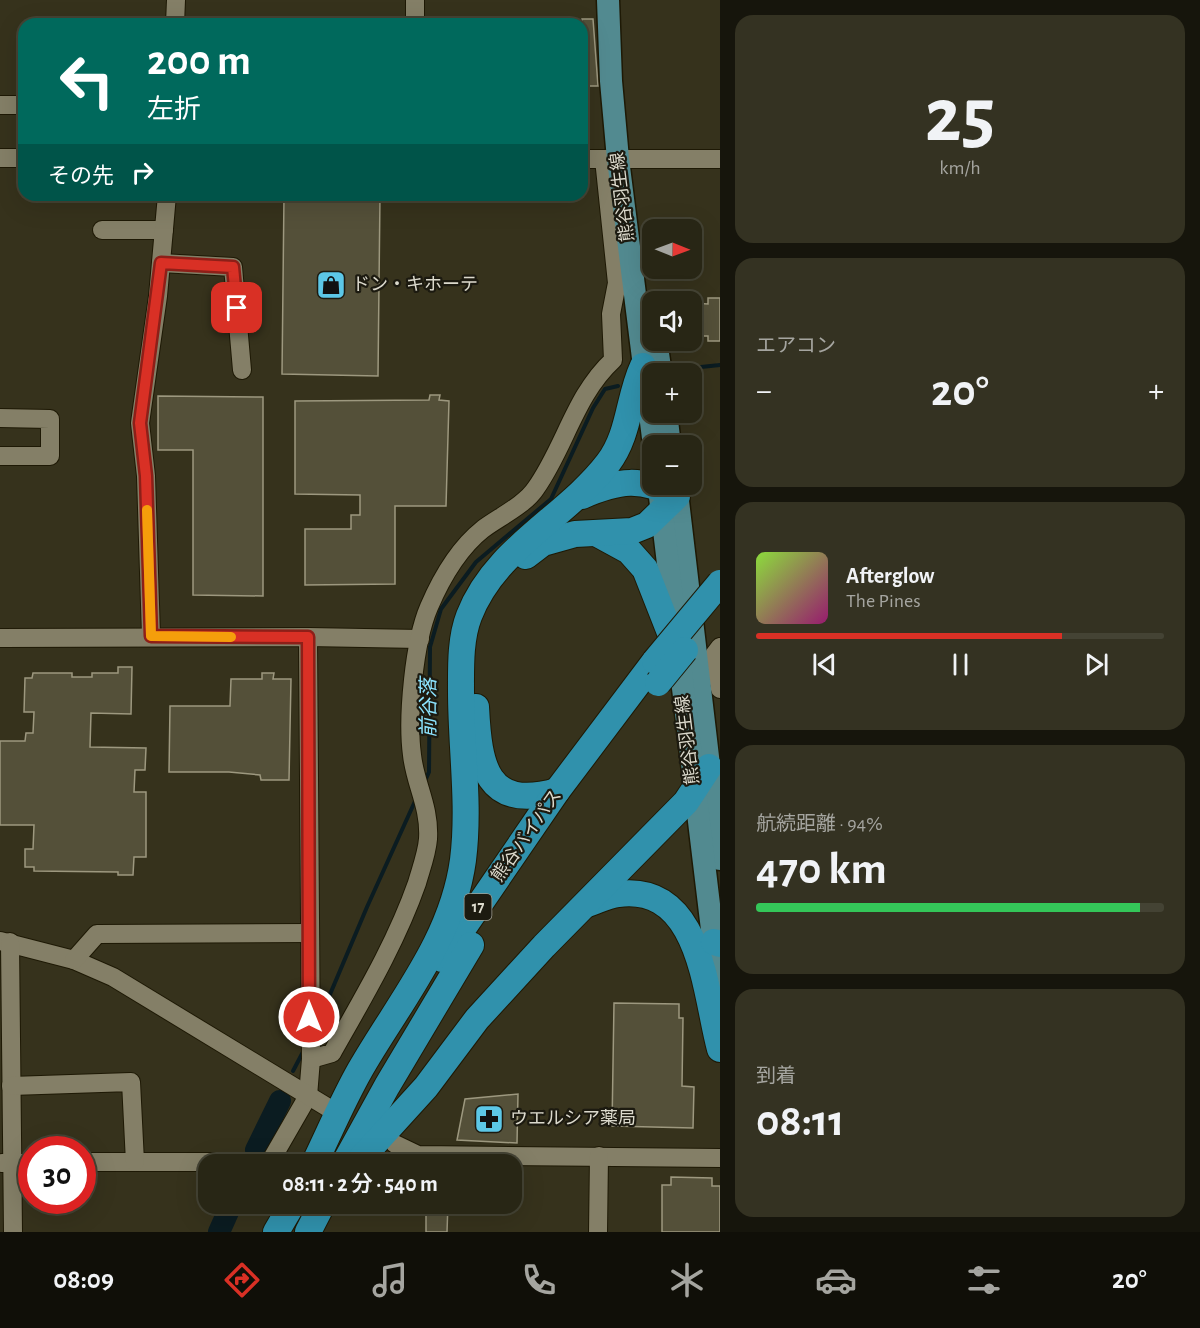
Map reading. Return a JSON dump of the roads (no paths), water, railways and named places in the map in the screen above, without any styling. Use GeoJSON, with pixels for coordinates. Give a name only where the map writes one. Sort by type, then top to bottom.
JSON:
{"type":"FeatureCollection","features":[{"type":"Feature","properties":{"kind":"highway"},"geometry":{"type":"LineString","coordinates":[[320,1154],[360,1071],[429,962],[458,887],[463,860],[465,815],[461,677],[463,643],[468,618],[499,566],[532,535],[577,499],[609,462],[623,437],[634,386],[642,379]]}},
{"type":"Feature","properties":{"kind":"highway"},"geometry":{"type":"LineString","coordinates":[[577,499],[609,484],[633,482],[642,485]]}},
{"type":"Feature","properties":{"kind":"highway"},"geometry":{"type":"LineString","coordinates":[[557,791],[520,798],[504,792],[494,784],[487,771],[478,733],[475,667],[485,616],[501,586],[521,560],[543,543],[575,534],[632,531],[647,525],[666,495]]}},
{"type":"Feature","properties":{"kind":"highway"},"geometry":{"type":"LineString","coordinates":[[596,533],[629,551],[645,569],[664,666]]}},
{"type":"Feature","properties":{"kind":"highway","name":"熊谷バイパス"},"geometry":{"type":"LineString","coordinates":[[351,1154],[448,979],[516,876],[720,583]]}},
{"type":"Feature","properties":{"kind":"highway","name":"熊谷バイパス"},"geometry":{"type":"LineString","coordinates":[[321,1154],[435,970],[557,791],[664,666],[720,609]]}},
{"type":"Feature","properties":{"kind":"highway"},"geometry":{"type":"LineString","coordinates":[[365,1154],[426,1087],[477,1019],[544,946],[587,904],[596,891],[686,802],[701,777]]}},
{"type":"Feature","properties":{"kind":"highway"},"geometry":{"type":"LineString","coordinates":[[587,904],[616,894],[636,894],[659,900],[679,918],[694,942],[710,994],[720,1049]]}},
{"type":"Feature","properties":{"kind":"highway"},"geometry":{"type":"LineString","coordinates":[[276,1232],[287,1214]]}},
{"type":"Feature","properties":{"kind":"highway"},"geometry":{"type":"LineString","coordinates":[[309,1232],[318,1214]]}},
{"type":"Feature","properties":{"kind":"main road","name":"熊谷羽生線"},"geometry":{"type":"LineString","coordinates":[[608,0],[612,55],[618,80],[617,159],[651,363]]}},
{"type":"Feature","properties":{"kind":"main road","name":"熊谷羽生線"},"geometry":{"type":"LineString","coordinates":[[617,159],[647,291]]}},
{"type":"Feature","properties":{"kind":"main road","name":"熊谷羽生線"},"geometry":{"type":"LineString","coordinates":[[667,495],[664,666],[701,777],[720,860]]}},
{"type":"Feature","properties":{"kind":"main road","name":"熊谷羽生線"},"geometry":{"type":"LineString","coordinates":[[667,495],[701,777],[720,996]]}},
{"type":"Feature","properties":{"kind":"street"},"geometry":{"type":"LineString","coordinates":[[175,18],[176,0]]}},
{"type":"Feature","properties":{"kind":"street"},"geometry":{"type":"LineString","coordinates":[[415,0],[415,18]]}},
{"type":"Feature","properties":{"kind":"street"},"geometry":{"type":"LineString","coordinates":[[0,105],[18,105]]}},
{"type":"Feature","properties":{"kind":"street"},"geometry":{"type":"LineString","coordinates":[[0,158],[18,158]]}},
{"type":"Feature","properties":{"kind":"street"},"geometry":{"type":"LineString","coordinates":[[588,159],[720,159]]}},
{"type":"Feature","properties":{"kind":"street"},"geometry":{"type":"LineString","coordinates":[[311,1059],[332,1053],[404,921],[421,870],[428,840],[425,801],[412,756],[411,706],[420,639],[428,608],[453,561],[480,532],[534,491],[548,471],[575,413],[596,376],[613,360],[611,314],[617,283],[617,159]]}},
{"type":"Feature","properties":{"kind":"street"},"geometry":{"type":"LineString","coordinates":[[151,636],[146,476],[140,423],[161,263],[166,201]]}},
{"type":"Feature","properties":{"kind":"street"},"geometry":{"type":"LineString","coordinates":[[102,230],[164,230]]}},
{"type":"Feature","properties":{"kind":"street"},"geometry":{"type":"LineString","coordinates":[[161,263],[233,267],[242,370]]}},
{"type":"Feature","properties":{"kind":"street"},"geometry":{"type":"LineString","coordinates":[[0,418],[50,418],[50,456],[0,456]]}},
{"type":"Feature","properties":{"kind":"street"},"geometry":{"type":"LineString","coordinates":[[0,638],[151,636],[420,639]]}},
{"type":"Feature","properties":{"kind":"street"},"geometry":{"type":"LineString","coordinates":[[96,1162],[270,1162],[308,1096],[311,1059],[308,637]]}},
{"type":"Feature","properties":{"kind":"street"},"geometry":{"type":"LineString","coordinates":[[720,647],[714,655],[720,689]]}},
{"type":"Feature","properties":{"kind":"street"},"geometry":{"type":"LineString","coordinates":[[74,960],[97,934],[310,933]]}},
{"type":"Feature","properties":{"kind":"street"},"geometry":{"type":"LineString","coordinates":[[13,1232],[6,1163],[11,1086],[5,941],[74,960],[113,977],[327,1107]]}},
{"type":"Feature","properties":{"kind":"street"},"geometry":{"type":"LineString","coordinates":[[11,1086],[131,1082],[135,1162]]}},
{"type":"Feature","properties":{"kind":"street"},"geometry":{"type":"LineString","coordinates":[[395,1144],[418,1155],[720,1158]]}},
{"type":"Feature","properties":{"kind":"street"},"geometry":{"type":"LineString","coordinates":[[598,1232],[599,1156]]}},
{"type":"Feature","properties":{"kind":"waterway","name":"前谷落"},"geometry":{"type":"LineString","coordinates":[[702,367],[720,365]]}},
{"type":"Feature","properties":{"kind":"waterway","name":"前谷落"},"geometry":{"type":"LineString","coordinates":[[425,781],[429,772],[430,647],[441,609],[476,562],[551,499],[593,408],[605,389],[618,386]]}},
{"type":"Feature","properties":{"kind":"waterway","name":"前谷落"},"geometry":{"type":"LineString","coordinates":[[317,1025],[416,799]]}},
{"type":"Feature","properties":{"kind":"waterway","name":"前谷落"},"geometry":{"type":"LineString","coordinates":[[293,1071],[304,1050]]}},
{"type":"Feature","properties":{"kind":"waterway","name":"前谷落"},"geometry":{"type":"LineString","coordinates":[[256,1150],[280,1101]]}},
{"type":"Feature","properties":{"kind":"waterway","name":"前谷落"},"geometry":{"type":"LineString","coordinates":[[219,1232],[227,1214]]}},
{"type":"Feature","properties":{"kind":"place","name":"ドン・キホーテ"},"geometry":{"type":"Point","coordinates":[331,285]}},
{"type":"Feature","properties":{"kind":"place","name":"ウエルシア薬局"},"geometry":{"type":"Point","coordinates":[489,1119]}}]}
